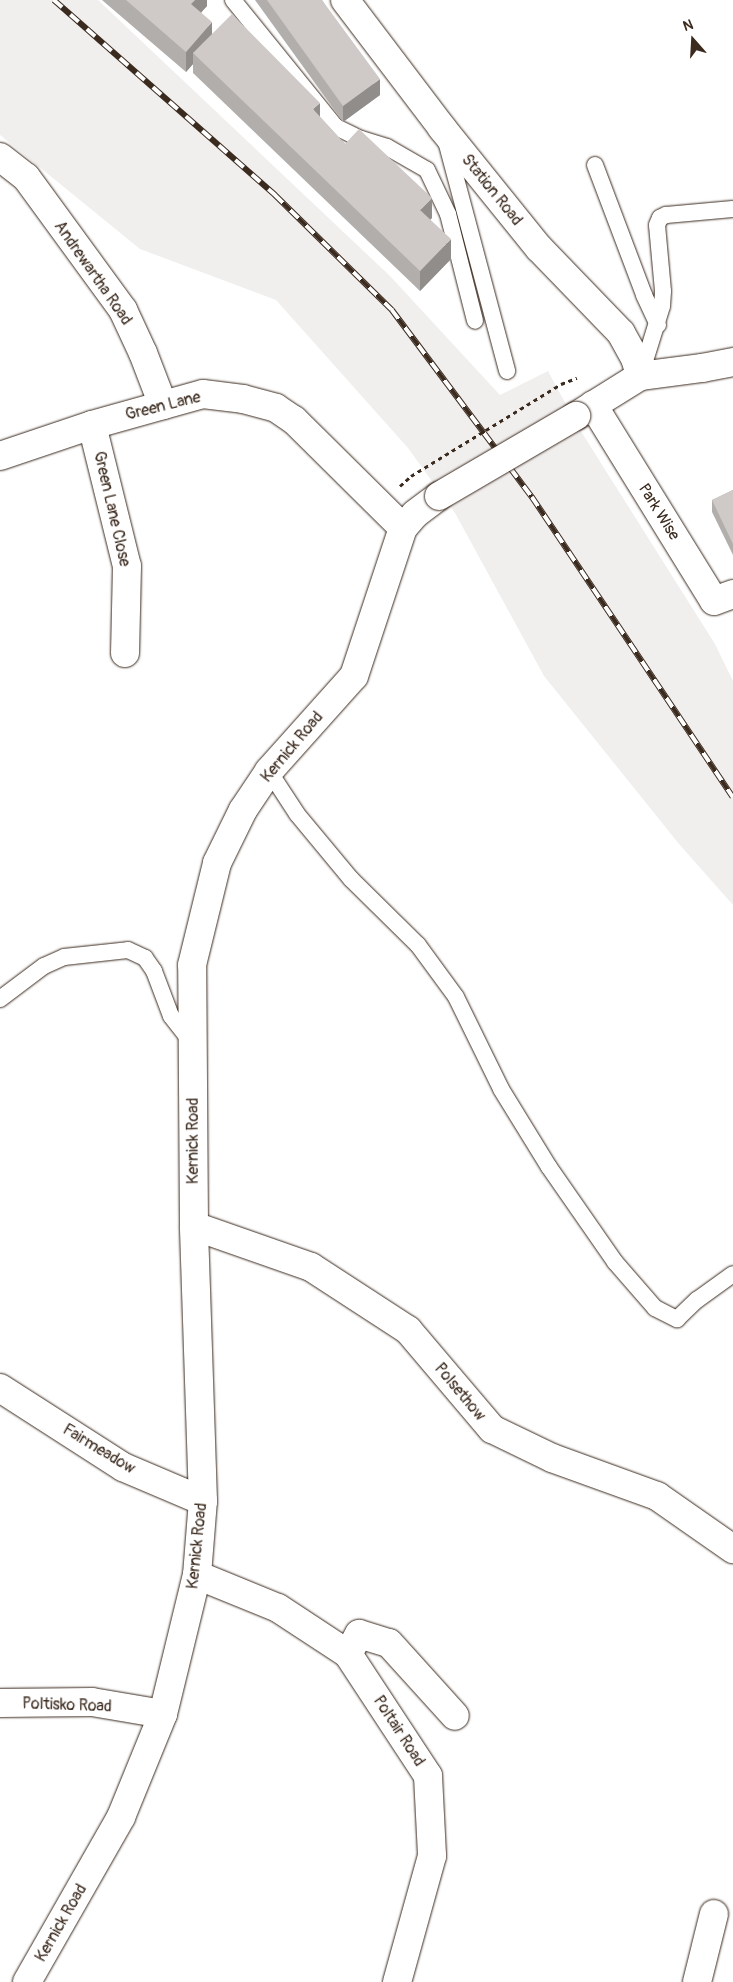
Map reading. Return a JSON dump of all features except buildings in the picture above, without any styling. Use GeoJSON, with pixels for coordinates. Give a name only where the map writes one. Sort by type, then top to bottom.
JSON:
{"type":"FeatureCollection","features":[{"type":"Feature","properties":{"kind":"street","name":"Station Road"},"geometry":{"type":"LineString","coordinates":[[344,0],[442,128],[539,248],[621,333],[635,358],[640,376]]}},
{"type":"Feature","properties":{"kind":"street","name":"Andrewartha Road"},"geometry":{"type":"LineString","coordinates":[[0,157],[26,178],[123,310],[143,353],[163,405]]}},
{"type":"Feature","properties":{"kind":"street"},"geometry":{"type":"LineString","coordinates":[[640,376],[733,362]]}},
{"type":"Feature","properties":{"kind":"street","name":"Kernick Road"},"geometry":{"type":"LineString","coordinates":[[27,1982],[63,1922],[121,1817],[163,1714],[197,1574],[203,1501],[194,1226],[192,965],[217,863],[243,810],[269,771],[354,676],[403,528],[415,514],[440,496],[585,411],[640,376]]}},
{"type":"Feature","properties":{"kind":"street","name":"Green Lane"},"geometry":{"type":"LineString","coordinates":[[0,456],[92,425],[203,394],[243,399],[276,408],[294,420],[403,528]]}},
{"type":"Feature","properties":{"kind":"street","name":"Park Wise"},"geometry":{"type":"LineString","coordinates":[[585,411],[714,601],[733,594]]}},
{"type":"Feature","properties":{"kind":"street","name":"Green Lane Close"},"geometry":{"type":"LineString","coordinates":[[92,425],[127,566],[126,653]]}},
{"type":"Feature","properties":{"kind":"street","name":"Polsethow"},"geometry":{"type":"LineString","coordinates":[[194,1226],[311,1267],[408,1330],[492,1429],[552,1458],[657,1496],[733,1549]]}},
{"type":"Feature","properties":{"kind":"street","name":"Fairmeadow"},"geometry":{"type":"LineString","coordinates":[[0,1388],[123,1467],[203,1501]]}},
{"type":"Feature","properties":{"kind":"street","name":"Poltair Road"},"geometry":{"type":"LineString","coordinates":[[197,1574],[278,1608],[348,1654],[428,1776],[432,1856],[397,1982]]}},
{"type":"Feature","properties":{"kind":"street"},"geometry":{"type":"LineString","coordinates":[[348,1654],[359,1634],[389,1643],[455,1716]]}},
{"type":"Feature","properties":{"kind":"street","name":"Poltisko Road"},"geometry":{"type":"LineString","coordinates":[[0,1703],[92,1702],[163,1714]]}},
{"type":"Feature","properties":{"kind":"street"},"geometry":{"type":"LineString","coordinates":[[697,1982],[714,1914]]}},
{"type":"Feature","properties":{"kind":"lane"},"geometry":{"type":"LineString","coordinates":[[233,0],[336,127],[361,139],[387,147],[427,170],[448,214],[476,321]]}},
{"type":"Feature","properties":{"kind":"lane"},"geometry":{"type":"LineString","coordinates":[[442,128],[507,371]]}},
{"type":"Feature","properties":{"kind":"lane"},"geometry":{"type":"LineString","coordinates":[[595,165],[644,295],[658,325]]}},
{"type":"Feature","properties":{"kind":"lane"},"geometry":{"type":"LineString","coordinates":[[640,376],[658,325],[663,291],[658,225],[660,218],[666,215],[733,209]]}},
{"type":"Feature","properties":{"kind":"lane"},"geometry":{"type":"LineString","coordinates":[[269,771],[297,814],[351,879],[418,945],[456,997],[501,1089],[549,1167],[615,1262],[655,1308],[677,1319],[697,1300],[733,1274]]}},
{"type":"Feature","properties":{"kind":"lane"},"geometry":{"type":"LineString","coordinates":[[0,999],[44,966],[64,956],[128,950],[145,958],[154,971],[171,1016],[192,1043]]}},
{"type":"Feature","properties":{"kind":"path"},"geometry":{"type":"LineString","coordinates":[[411,476],[561,384]]}},
{"type":"Feature","properties":{"kind":"shaded area"},"geometry":{"type":"Polygon","coordinates":[[[0,0],[98,0],[390,276],[500,395],[548,371],[577,425],[715,644],[733,681],[733,905],[679,844],[544,676],[455,513],[408,448],[276,300],[140,249],[0,135],[0,0]]]}},
{"type":"Feature","properties":{"kind":"railway"},"geometry":{"type":"LineString","coordinates":[[54,0],[275,195],[392,310],[532,497],[733,797]]}}]}
